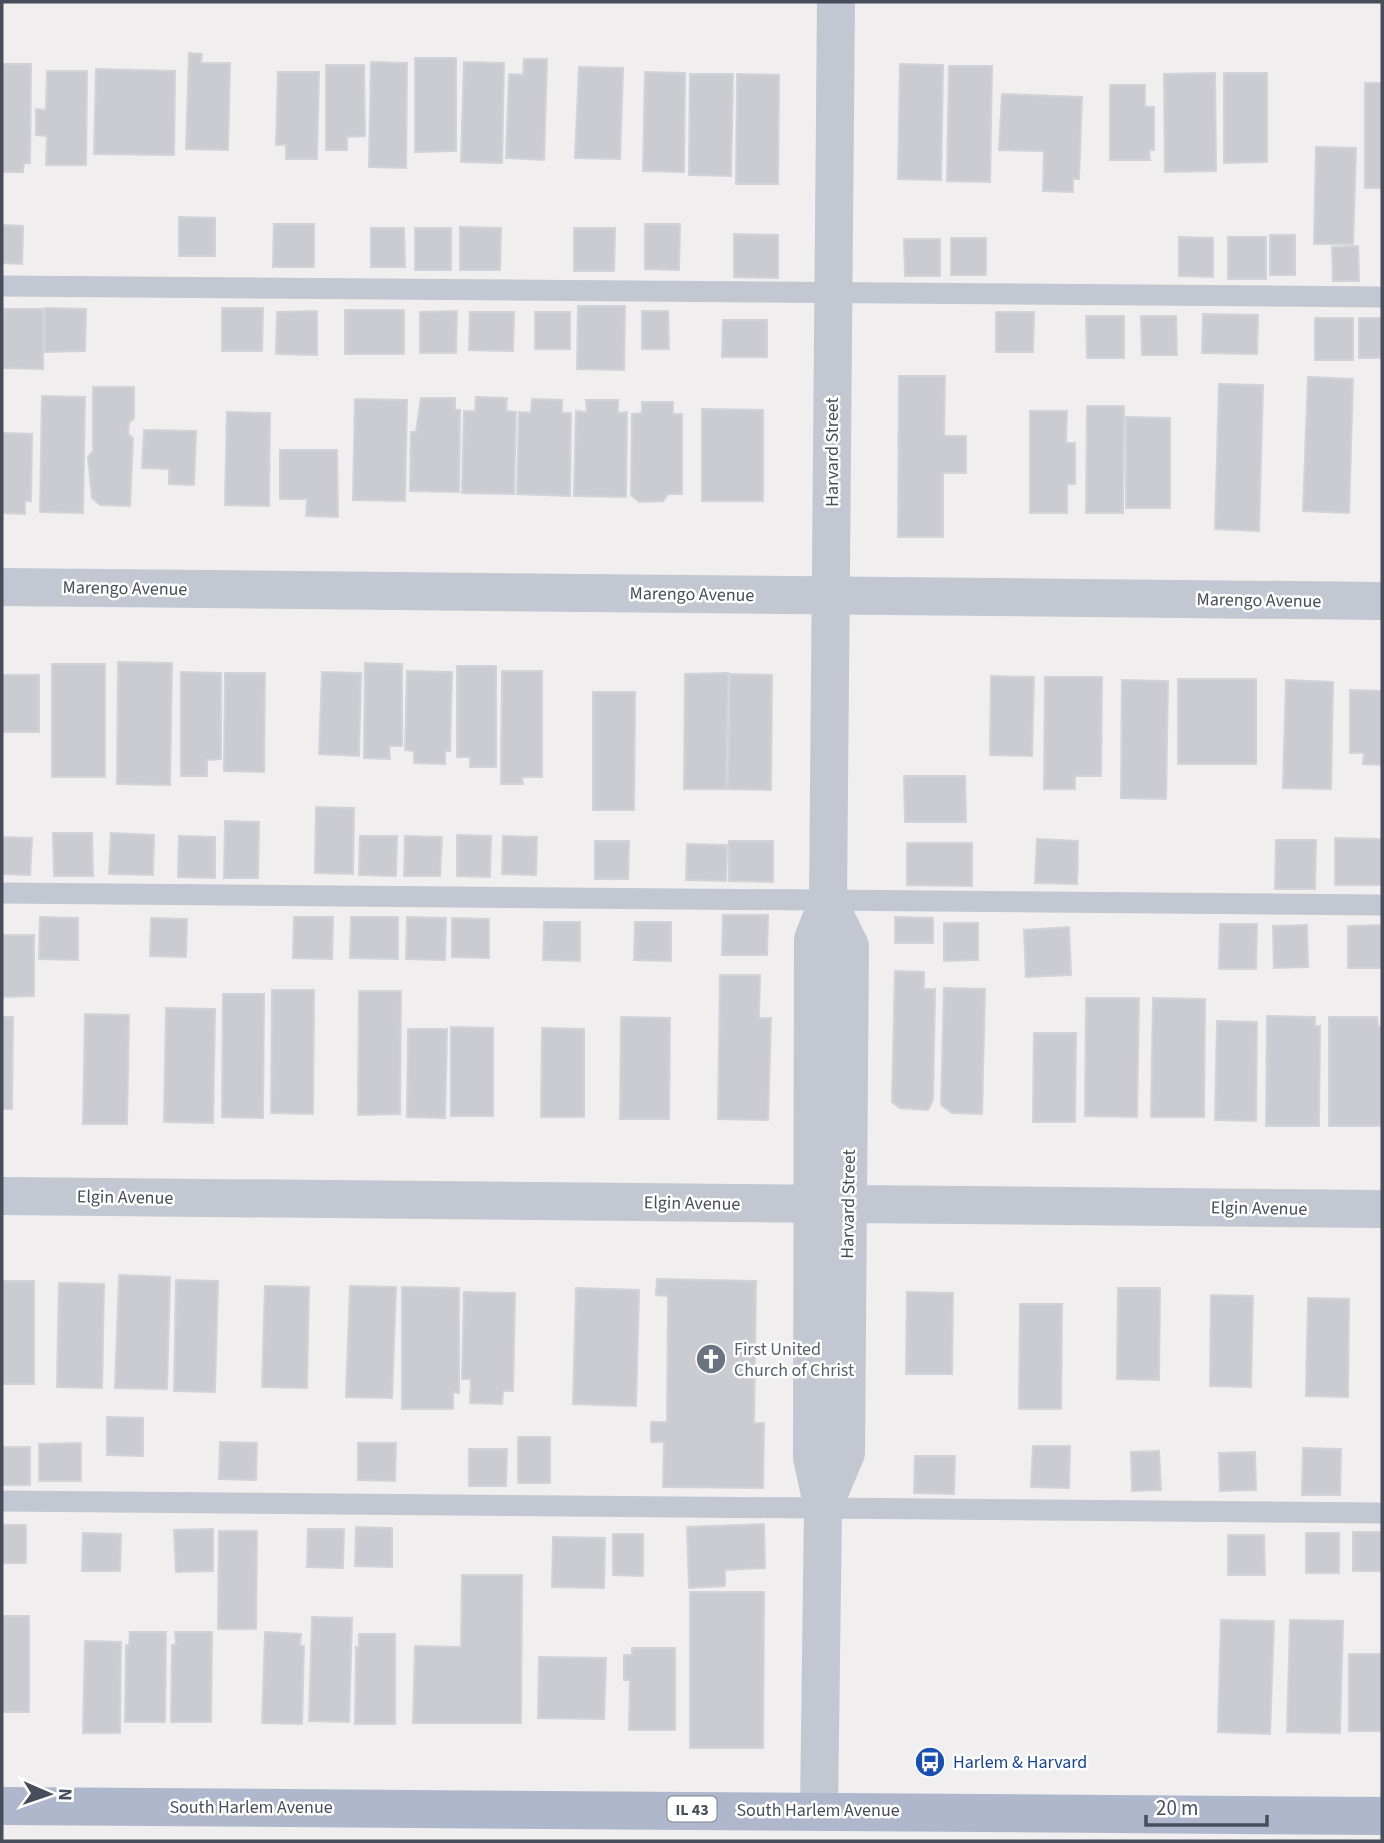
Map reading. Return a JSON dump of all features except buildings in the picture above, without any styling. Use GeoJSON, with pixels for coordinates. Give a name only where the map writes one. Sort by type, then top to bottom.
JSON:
{"type":"FeatureCollection","features":[{"type":"Feature","properties":{"kind":"main road","name":"South Harlem Avenue"},"geometry":{"type":"LineString","coordinates":[[2,1806],[1382,1816]]}},
{"type":"Feature","properties":{"kind":"street","name":"Harvard Street"},"geometry":{"type":"LineString","coordinates":[[819,1810],[822,1508],[846,1453],[813,940],[828,901],[836,2]]}},
{"type":"Feature","properties":{"kind":"street","name":"Marengo Avenue"},"geometry":{"type":"LineString","coordinates":[[2,587],[1382,601]]}},
{"type":"Feature","properties":{"kind":"street","name":"Elgin Avenue"},"geometry":{"type":"LineString","coordinates":[[2,1196],[1382,1209]]}},
{"type":"Feature","properties":{"kind":"lane"},"geometry":{"type":"LineString","coordinates":[[2,286],[1382,297]]}},
{"type":"Feature","properties":{"kind":"lane"},"geometry":{"type":"LineString","coordinates":[[2,893],[1382,905]]}},
{"type":"Feature","properties":{"kind":"lane"},"geometry":{"type":"LineString","coordinates":[[2,1501],[1382,1513]]}},
{"type":"Feature","properties":{"kind":"place","name":"First United Church of Christ"},"geometry":{"type":"Point","coordinates":[711,1359]}},
{"type":"Feature","properties":{"kind":"place","name":"Harlem & Harvard"},"geometry":{"type":"Point","coordinates":[930,1762]}}]}
